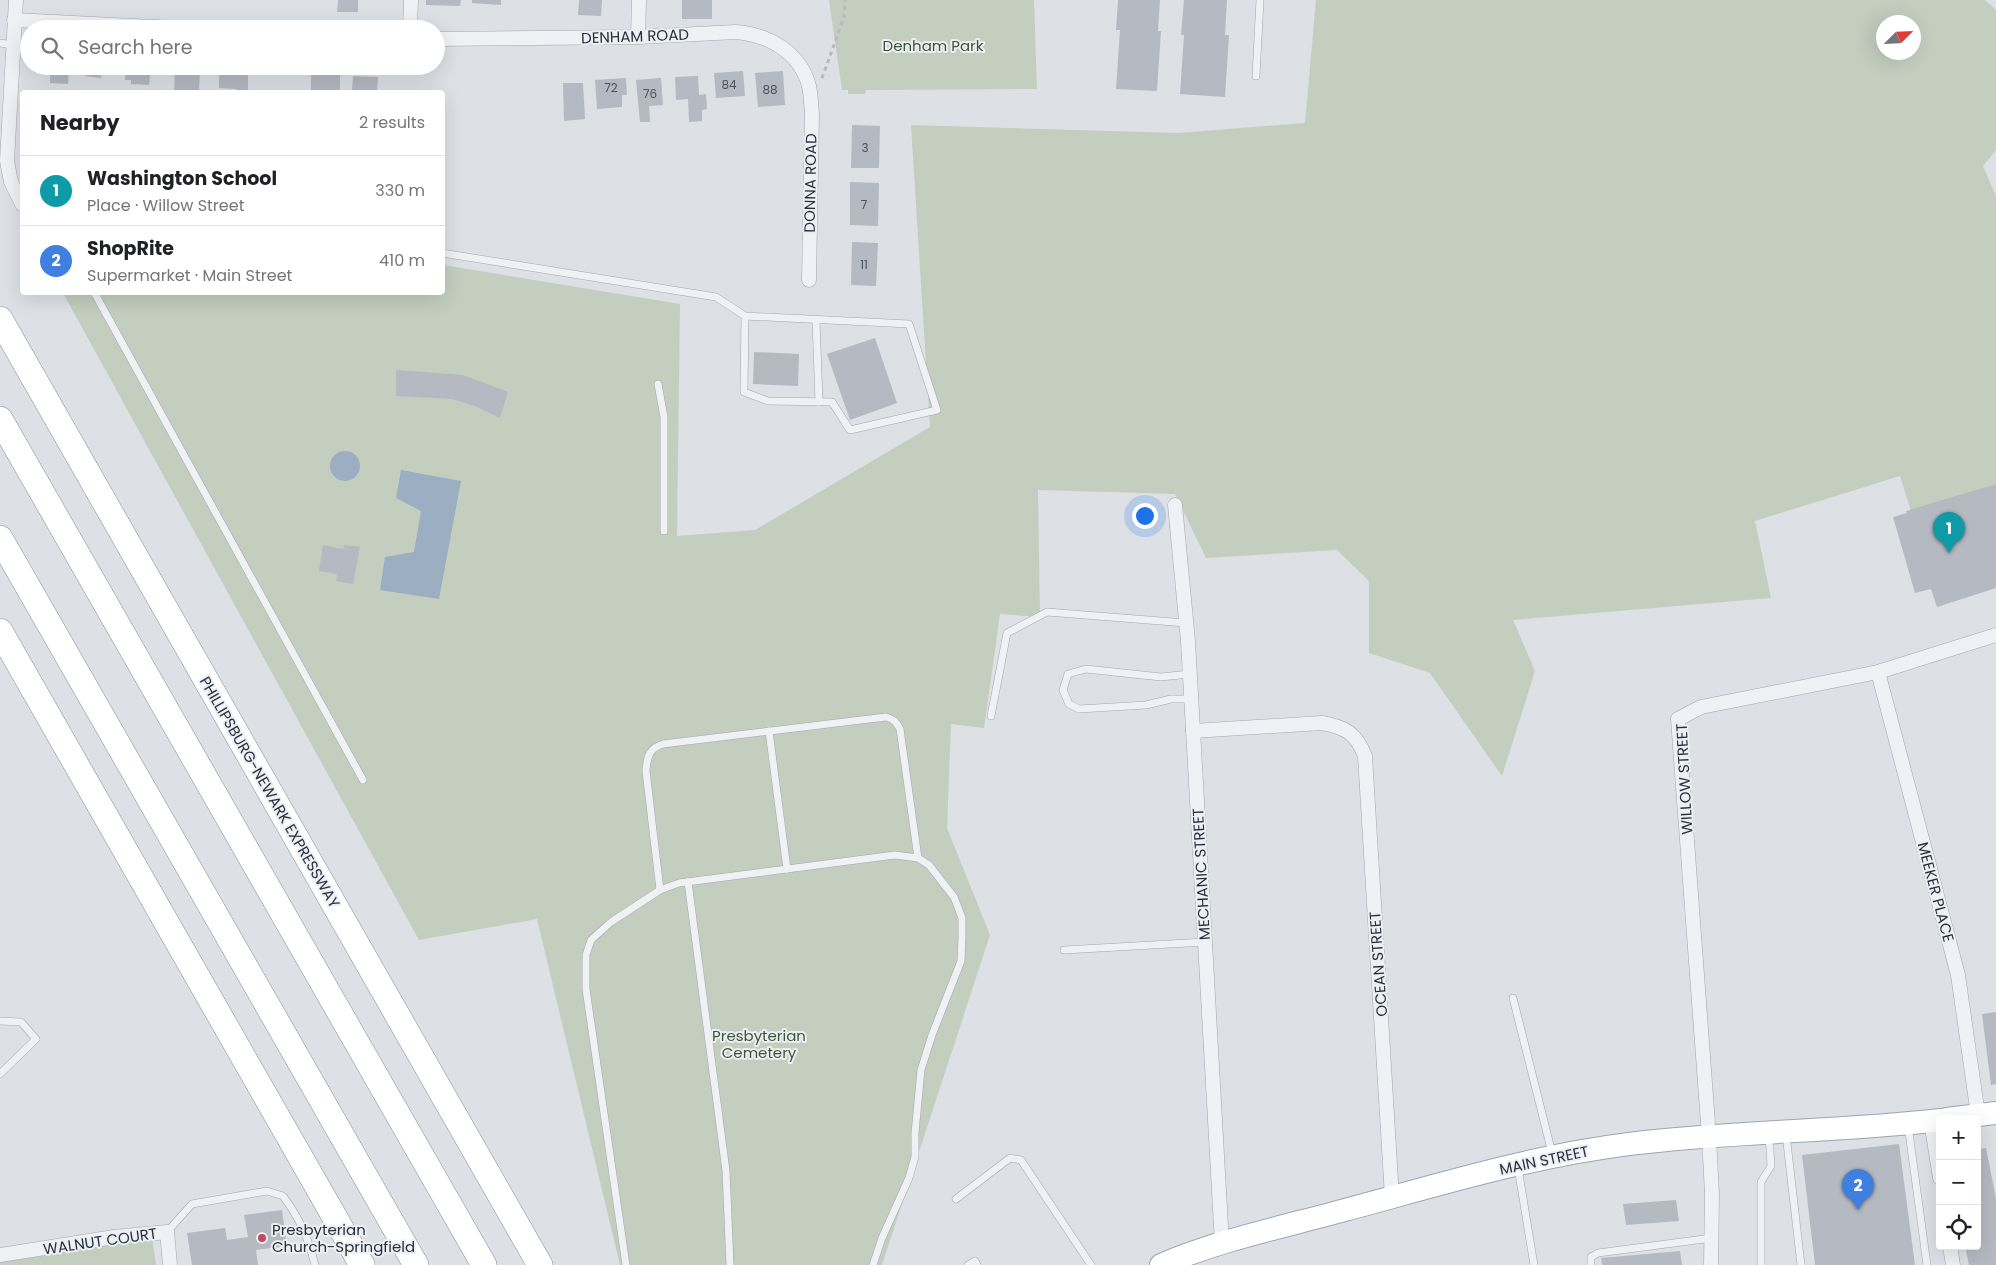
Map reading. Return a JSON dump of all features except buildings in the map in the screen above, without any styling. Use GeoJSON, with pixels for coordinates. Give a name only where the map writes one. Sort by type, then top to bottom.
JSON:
{"type":"FeatureCollection","features":[{"type":"Feature","properties":{"kind":"highway","name":"PHILLIPSBURG-NEWARK EXPRESSWAY"},"geometry":{"type":"LineString","coordinates":[[0,319],[540,1265]]}},
{"type":"Feature","properties":{"kind":"highway"},"geometry":{"type":"LineString","coordinates":[[0,419],[484,1265]]}},
{"type":"Feature","properties":{"kind":"highway"},"geometry":{"type":"LineString","coordinates":[[0,538],[416,1265]]}},
{"type":"Feature","properties":{"kind":"highway"},"geometry":{"type":"LineString","coordinates":[[0,631],[362,1265]]}},
{"type":"Feature","properties":{"kind":"main road","name":"MAIN STREET"},"geometry":{"type":"LineString","coordinates":[[1173,1263],[1222,1244],[1392,1197],[1553,1156],[1629,1144],[1936,1120]]}},
{"type":"Feature","properties":{"kind":"street"},"geometry":{"type":"LineString","coordinates":[[16,0],[14,20],[6,44],[7,161],[17,183],[20,196]]}},
{"type":"Feature","properties":{"kind":"street"},"geometry":{"type":"LineString","coordinates":[[410,20],[411,0]]}},
{"type":"Feature","properties":{"kind":"street"},"geometry":{"type":"LineString","coordinates":[[638,37],[639,0]]}},
{"type":"Feature","properties":{"kind":"street"},"geometry":{"type":"LineString","coordinates":[[14,20],[20,20]]}},
{"type":"Feature","properties":{"kind":"street","name":"DENHAM ROAD"},"geometry":{"type":"LineString","coordinates":[[445,40],[638,37],[736,32],[752,34],[767,38],[781,46],[802,70],[809,86]]}},
{"type":"Feature","properties":{"kind":"street","name":"DONNA ROAD"},"geometry":{"type":"LineString","coordinates":[[809,86],[812,113],[809,280]]}},
{"type":"Feature","properties":{"kind":"street","name":"MECHANIC STREET"},"geometry":{"type":"LineString","coordinates":[[1175,505],[1190,674],[1222,1244]]}},
{"type":"Feature","properties":{"kind":"street","name":"WILLOW STREET"},"geometry":{"type":"LineString","coordinates":[[1709,1137],[1678,719],[1701,707],[1878,672],[1996,635]]}},
{"type":"Feature","properties":{"kind":"street","name":"MEEKER PLACE"},"geometry":{"type":"LineString","coordinates":[[1878,672],[1958,975],[1987,1114]]}},
{"type":"Feature","properties":{"kind":"street","name":"OCEAN STREET"},"geometry":{"type":"LineString","coordinates":[[1193,731],[1322,723],[1339,726],[1353,734],[1360,744],[1365,756],[1392,1197]]}},
{"type":"Feature","properties":{"kind":"street"},"geometry":{"type":"LineString","coordinates":[[1709,1137],[1711,1265]]}},
{"type":"Feature","properties":{"kind":"street","name":"WALNUT COURT"},"geometry":{"type":"LineString","coordinates":[[0,1254],[114,1237],[167,1232],[170,1265]]}},
{"type":"Feature","properties":{"kind":"street"},"geometry":{"type":"LineString","coordinates":[[1951,1250],[1953,1265]]}},
{"type":"Feature","properties":{"kind":"lane"},"geometry":{"type":"LineString","coordinates":[[1256,76],[1260,0]]}},
{"type":"Feature","properties":{"kind":"lane"},"geometry":{"type":"LineString","coordinates":[[445,253],[716,298],[745,316],[909,324],[937,410],[850,430],[832,402],[768,401],[744,392],[745,316]]}},
{"type":"Feature","properties":{"kind":"lane"},"geometry":{"type":"LineString","coordinates":[[96,295],[363,780]]}},
{"type":"Feature","properties":{"kind":"lane"},"geometry":{"type":"LineString","coordinates":[[816,320],[819,402]]}},
{"type":"Feature","properties":{"kind":"lane"},"geometry":{"type":"LineString","coordinates":[[658,384],[664,417],[664,531]]}},
{"type":"Feature","properties":{"kind":"lane"},"geometry":{"type":"LineString","coordinates":[[991,716],[1007,633],[1047,612],[1186,623]]}},
{"type":"Feature","properties":{"kind":"lane"},"geometry":{"type":"LineString","coordinates":[[1190,674],[1161,677],[1086,669],[1068,674],[1063,690],[1069,704],[1079,709],[1146,705],[1171,699],[1191,698]]}},
{"type":"Feature","properties":{"kind":"lane"},"geometry":{"type":"LineString","coordinates":[[660,890],[646,771],[649,752],[655,746],[663,744],[886,717],[892,718],[900,729],[918,858]]}},
{"type":"Feature","properties":{"kind":"lane"},"geometry":{"type":"LineString","coordinates":[[769,731],[787,869]]}},
{"type":"Feature","properties":{"kind":"lane"},"geometry":{"type":"LineString","coordinates":[[626,1265],[586,989],[586,955],[591,940],[612,922],[660,890],[688,882],[896,855],[918,858],[929,865],[954,897],[962,918],[961,961],[932,1034],[921,1070],[915,1158],[909,1178],[882,1238],[873,1265]]}},
{"type":"Feature","properties":{"kind":"lane"},"geometry":{"type":"LineString","coordinates":[[688,882],[726,1171],[730,1265]]}},
{"type":"Feature","properties":{"kind":"lane"},"geometry":{"type":"LineString","coordinates":[[1064,950],[1205,942]]}},
{"type":"Feature","properties":{"kind":"lane"},"geometry":{"type":"LineString","coordinates":[[1513,998],[1553,1156]]}},
{"type":"Feature","properties":{"kind":"lane"},"geometry":{"type":"LineString","coordinates":[[0,1021],[21,1022],[36,1039],[0,1074]]}},
{"type":"Feature","properties":{"kind":"lane"},"geometry":{"type":"LineString","coordinates":[[1908,1122],[1916,1170],[1927,1265]]}},
{"type":"Feature","properties":{"kind":"lane"},"geometry":{"type":"LineString","coordinates":[[1761,1265],[1760,1182],[1771,1166],[1777,1132]]}},
{"type":"Feature","properties":{"kind":"lane"},"geometry":{"type":"LineString","coordinates":[[1777,1132],[1801,1265]]}},
{"type":"Feature","properties":{"kind":"lane"},"geometry":{"type":"LineString","coordinates":[[956,1199],[1010,1158],[1022,1160],[1091,1265]]}},
{"type":"Feature","properties":{"kind":"lane"},"geometry":{"type":"LineString","coordinates":[[1517,1165],[1534,1265]]}},
{"type":"Feature","properties":{"kind":"lane"},"geometry":{"type":"LineString","coordinates":[[167,1232],[192,1204],[267,1191],[283,1196],[299,1218],[309,1239],[315,1265]]}},
{"type":"Feature","properties":{"kind":"lane"},"geometry":{"type":"LineString","coordinates":[[1591,1265],[1591,1258],[1598,1253],[1712,1238]]}},
{"type":"Feature","properties":{"kind":"lane"},"geometry":{"type":"LineString","coordinates":[[968,1265],[975,1261],[977,1265]]}},
{"type":"Feature","properties":{"kind":"path"},"geometry":{"type":"LineString","coordinates":[[809,86],[821,82],[844,17],[845,0]]}},
{"type":"Feature","properties":{"kind":"green space","name":"Denham Park"},"geometry":{"type":"Polygon","coordinates":[[[829,0],[1034,0],[1037,89],[866,90],[865,94],[848,94],[848,90],[842,90],[829,0]]]}},
{"type":"Feature","properties":{"kind":"green space","name":"Presbyterian Cemetery"},"geometry":{"type":"Polygon","coordinates":[[[1316,0],[1985,0],[1996,10],[1996,150],[1983,166],[1996,196],[1996,484],[1911,511],[1900,476],[1755,521],[1771,598],[1513,620],[1535,671],[1502,776],[1430,673],[1369,653],[1369,581],[1337,550],[1206,558],[1175,494],[1038,490],[1040,617],[1000,614],[984,728],[951,724],[947,828],[990,935],[882,1265],[620,1265],[537,919],[419,940],[64,295],[445,295],[445,265],[680,304],[677,536],[755,530],[930,427],[911,125],[1178,133],[1305,123],[1316,0]]]}},
{"type":"Feature","properties":{"kind":"green space"},"geometry":{"type":"Polygon","coordinates":[[[152,1237],[156,1265],[0,1265],[0,1258],[152,1237]]]}},
{"type":"Feature","properties":{"kind":"water"},"geometry":{"type":"Polygon","coordinates":[[[345,451],[351,452],[359,460],[359,472],[351,480],[345,481],[339,480],[331,472],[330,466],[331,460],[339,452],[345,451]]]}},
{"type":"Feature","properties":{"kind":"water"},"geometry":{"type":"Polygon","coordinates":[[[401,470],[461,481],[439,599],[380,590],[385,557],[414,552],[421,511],[396,498],[401,470]]]}},
{"type":"Feature","properties":{"kind":"place","name":"Washington School"},"geometry":{"type":"Point","coordinates":[1949,553]}},
{"type":"Feature","properties":{"kind":"place","name":"ShopRite"},"geometry":{"type":"Point","coordinates":[1858,1210]}},
{"type":"Feature","properties":{"kind":"place","name":"Presbyterian Church-Springfield"},"geometry":{"type":"Point","coordinates":[262,1238]}}]}
